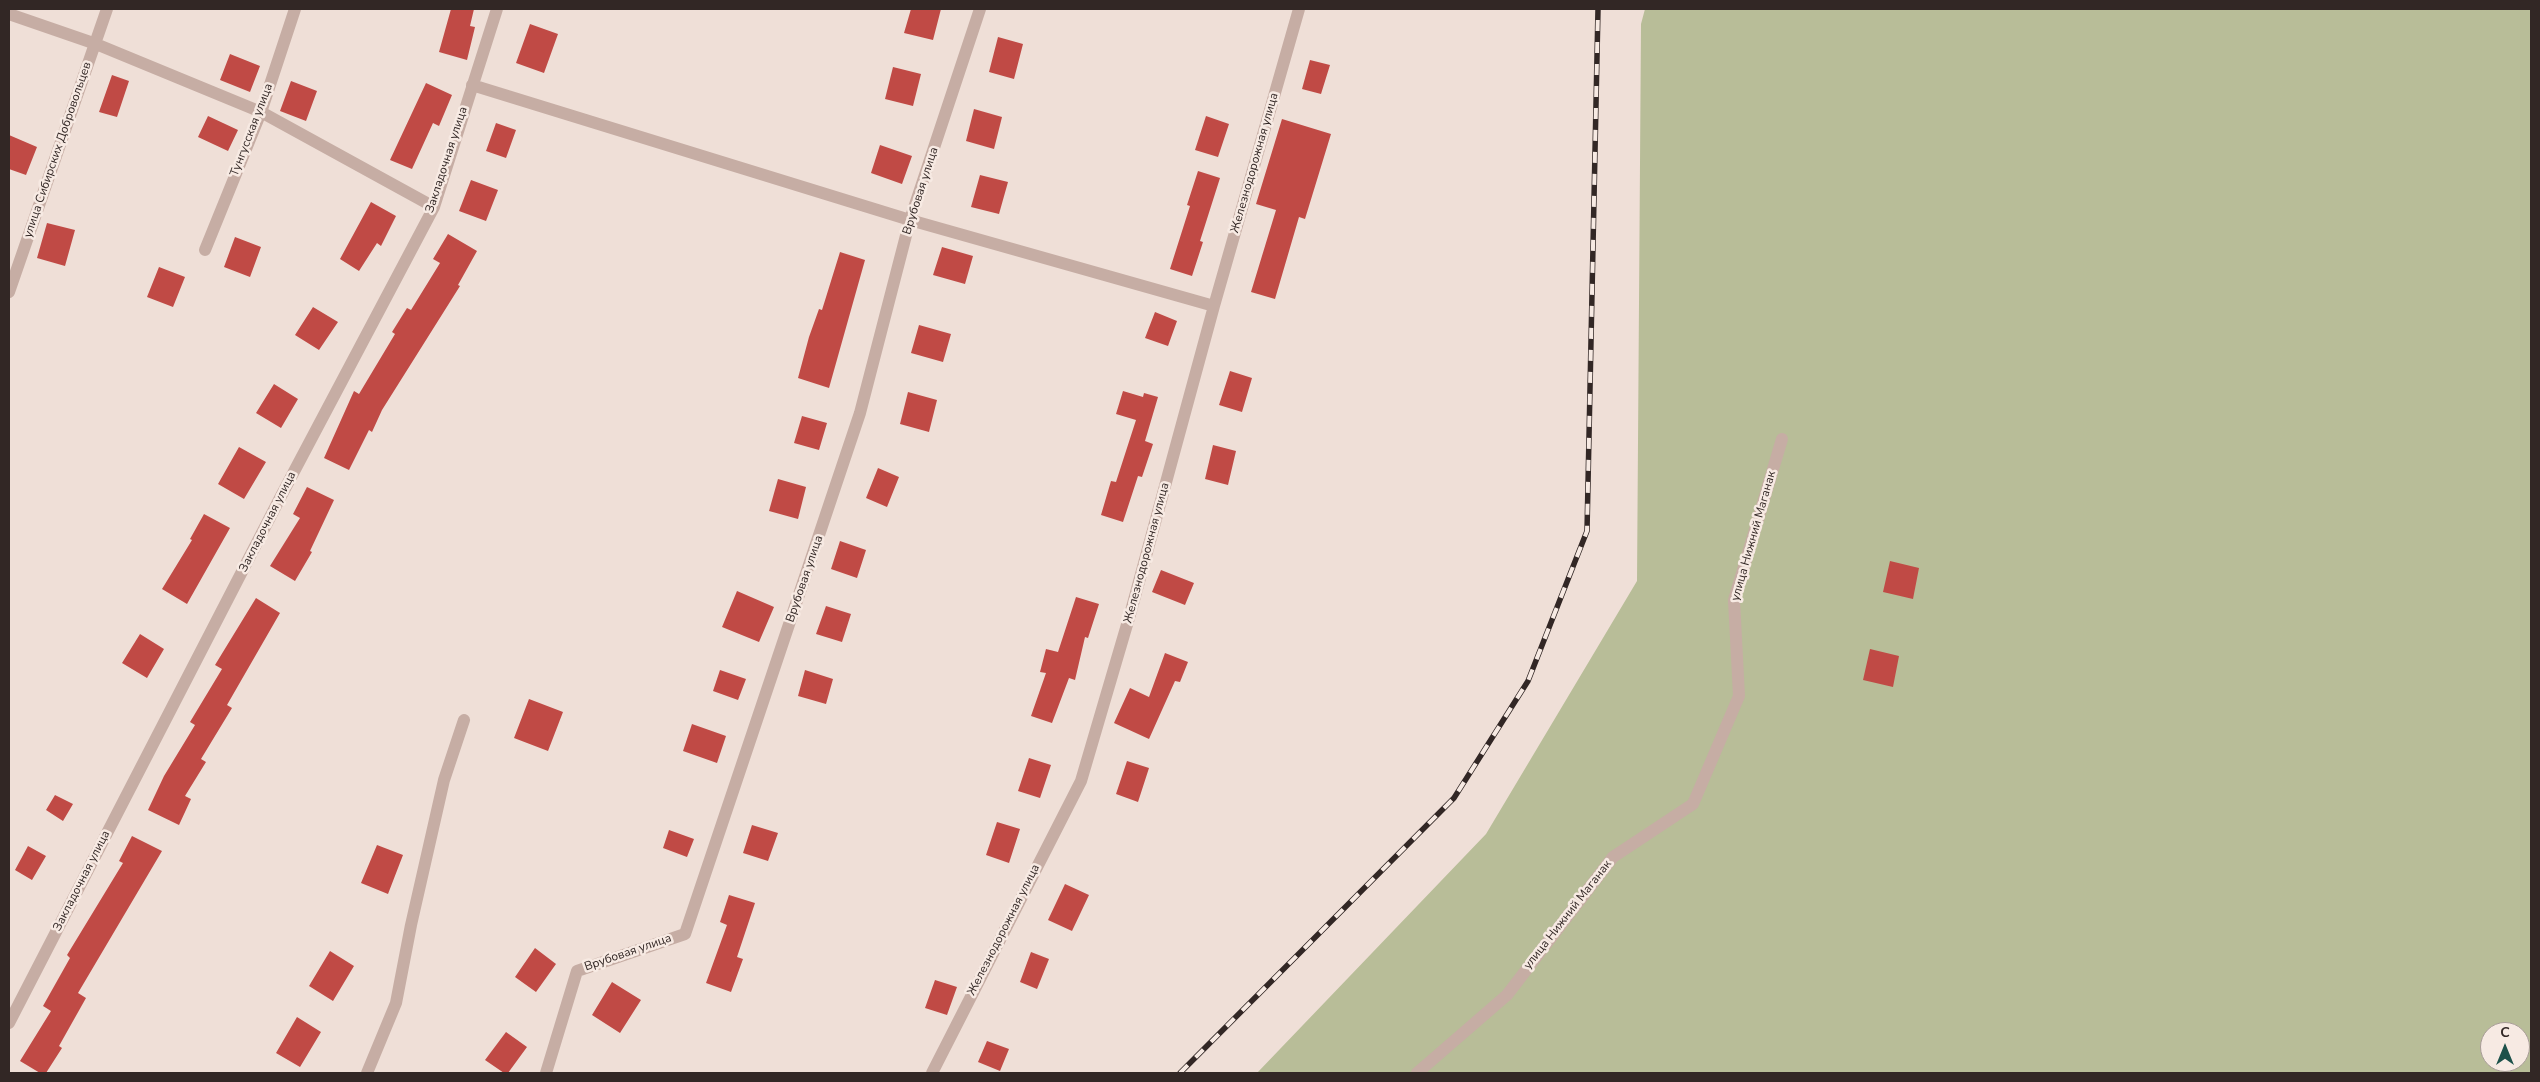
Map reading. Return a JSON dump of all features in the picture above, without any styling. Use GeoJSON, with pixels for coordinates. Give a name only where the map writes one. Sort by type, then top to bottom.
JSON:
{"type":"FeatureCollection","features":[{"type":"Feature","properties":{"kind":"street","name":"улица Сибирских Добровольцев"},"geometry":{"type":"LineString","coordinates":[[9,292],[107,9]]}},
{"type":"Feature","properties":{"kind":"street","name":"Тунгусская улица"},"geometry":{"type":"LineString","coordinates":[[205,250],[261,112],[295,9]]}},
{"type":"Feature","properties":{"kind":"street","name":"Закладочная улица"},"geometry":{"type":"LineString","coordinates":[[9,1023],[280,498],[434,207],[497,9]]}},
{"type":"Feature","properties":{"kind":"street","name":"Врубовая улица"},"geometry":{"type":"LineString","coordinates":[[546,1073],[576,971],[685,934],[860,413],[910,220],[980,9]]}},
{"type":"Feature","properties":{"kind":"street","name":"Железнодорожная улица"},"geometry":{"type":"LineString","coordinates":[[932,1073],[1081,781],[1131,611],[1214,306],[1298,9]]}},
{"type":"Feature","properties":{"kind":"street"},"geometry":{"type":"LineString","coordinates":[[9,14],[96,44],[261,112],[434,207]]}},
{"type":"Feature","properties":{"kind":"street"},"geometry":{"type":"LineString","coordinates":[[472,85],[910,220],[1214,306]]}},
{"type":"Feature","properties":{"kind":"street","name":"улица Нижний Маганак"},"geometry":{"type":"LineString","coordinates":[[1417,1073],[1507,995],[1613,858],[1693,804],[1739,696],[1734,600],[1782,439]]}},
{"type":"Feature","properties":{"kind":"street"},"geometry":{"type":"LineString","coordinates":[[367,1073],[396,1003],[411,925],[444,780],[464,720]]}},
{"type":"Feature","properties":{"kind":"green space"},"geometry":{"type":"Polygon","coordinates":[[[1645,9],[2531,9],[2531,1073],[1257,1073],[1486,834],[1637,581],[1641,24],[1645,9]]]}},
{"type":"Feature","properties":{"kind":"building"},"geometry":{"type":"Polygon","coordinates":[[[451,9],[474,9],[470,26],[475,27],[467,60],[439,52],[451,9]]]}},
{"type":"Feature","properties":{"kind":"building"},"geometry":{"type":"Polygon","coordinates":[[[911,9],[941,9],[933,40],[904,33],[911,9]]]}},
{"type":"Feature","properties":{"kind":"building"},"geometry":{"type":"Polygon","coordinates":[[[530,24],[558,34],[544,73],[516,63],[530,24]]]}},
{"type":"Feature","properties":{"kind":"building"},"geometry":{"type":"Polygon","coordinates":[[[998,37],[1023,44],[1014,79],[989,72],[998,37]]]}},
{"type":"Feature","properties":{"kind":"building"},"geometry":{"type":"Polygon","coordinates":[[[230,54],[260,66],[250,92],[220,80],[230,54]]]}},
{"type":"Feature","properties":{"kind":"building"},"geometry":{"type":"Polygon","coordinates":[[[1310,60],[1330,65],[1321,94],[1302,89],[1310,60]]]}},
{"type":"Feature","properties":{"kind":"building"},"geometry":{"type":"Polygon","coordinates":[[[893,67],[921,74],[913,106],[885,99],[893,67]]]}},
{"type":"Feature","properties":{"kind":"building"},"geometry":{"type":"Polygon","coordinates":[[[112,75],[129,81],[117,117],[99,112],[112,75]]]}},
{"type":"Feature","properties":{"kind":"building"},"geometry":{"type":"Polygon","coordinates":[[[291,81],[317,91],[306,121],[280,111],[291,81]]]}},
{"type":"Feature","properties":{"kind":"building"},"geometry":{"type":"Polygon","coordinates":[[[426,83],[452,95],[439,126],[433,123],[412,169],[390,160],[426,83]]]}},
{"type":"Feature","properties":{"kind":"building"},"geometry":{"type":"Polygon","coordinates":[[[974,109],[1002,117],[994,149],[966,141],[974,109]]]}},
{"type":"Feature","properties":{"kind":"building"},"geometry":{"type":"Polygon","coordinates":[[[208,116],[238,130],[228,151],[198,137],[208,116]]]}},
{"type":"Feature","properties":{"kind":"building"},"geometry":{"type":"Polygon","coordinates":[[[1206,116],[1229,124],[1218,157],[1195,150],[1206,116]]]}},
{"type":"Feature","properties":{"kind":"building"},"geometry":{"type":"Polygon","coordinates":[[[1282,119],[1331,134],[1305,219],[1299,217],[1275,299],[1251,292],[1276,210],[1256,204],[1282,119]]]}},
{"type":"Feature","properties":{"kind":"building"},"geometry":{"type":"Polygon","coordinates":[[[496,123],[516,130],[506,158],[486,151],[496,123]]]}},
{"type":"Feature","properties":{"kind":"building"},"geometry":{"type":"Polygon","coordinates":[[[9,135],[37,147],[26,175],[9,169],[9,135]]]}},
{"type":"Feature","properties":{"kind":"building"},"geometry":{"type":"Polygon","coordinates":[[[880,145],[912,156],[902,184],[871,173],[880,145]]]}},
{"type":"Feature","properties":{"kind":"building"},"geometry":{"type":"Polygon","coordinates":[[[1198,171],[1220,178],[1200,241],[1203,242],[1192,276],[1170,269],[1190,206],[1187,205],[1198,171]]]}},
{"type":"Feature","properties":{"kind":"building"},"geometry":{"type":"Polygon","coordinates":[[[980,175],[1008,182],[999,214],[971,207],[980,175]]]}},
{"type":"Feature","properties":{"kind":"building"},"geometry":{"type":"Polygon","coordinates":[[[471,180],[498,190],[486,221],[459,211],[471,180]]]}},
{"type":"Feature","properties":{"kind":"building"},"geometry":{"type":"Polygon","coordinates":[[[371,202],[396,216],[381,246],[377,243],[359,271],[340,259],[371,202]]]}},
{"type":"Feature","properties":{"kind":"building"},"geometry":{"type":"Polygon","coordinates":[[[47,223],[75,230],[65,266],[37,258],[47,223]]]}},
{"type":"Feature","properties":{"kind":"building"},"geometry":{"type":"Polygon","coordinates":[[[448,234],[477,251],[458,285],[460,286],[382,410],[372,432],[369,430],[349,470],[324,458],[354,391],[359,394],[395,334],[392,332],[407,308],[411,310],[440,263],[433,259],[448,234]]]}},
{"type":"Feature","properties":{"kind":"building"},"geometry":{"type":"Polygon","coordinates":[[[235,237],[261,247],[250,277],[224,267],[235,237]]]}},
{"type":"Feature","properties":{"kind":"building"},"geometry":{"type":"Polygon","coordinates":[[[942,247],[973,256],[965,284],[933,275],[942,247]]]}},
{"type":"Feature","properties":{"kind":"building"},"geometry":{"type":"Polygon","coordinates":[[[840,252],[865,260],[829,388],[798,378],[809,337],[819,309],[822,310],[840,252]]]}},
{"type":"Feature","properties":{"kind":"building"},"geometry":{"type":"Polygon","coordinates":[[[159,267],[185,277],[173,307],[147,297],[159,267]]]}},
{"type":"Feature","properties":{"kind":"building"},"geometry":{"type":"Polygon","coordinates":[[[313,307],[338,322],[319,350],[295,335],[313,307]]]}},
{"type":"Feature","properties":{"kind":"building"},"geometry":{"type":"Polygon","coordinates":[[[1155,312],[1177,321],[1168,346],[1145,338],[1155,312]]]}},
{"type":"Feature","properties":{"kind":"building"},"geometry":{"type":"Polygon","coordinates":[[[919,325],[951,334],[943,362],[911,353],[919,325]]]}},
{"type":"Feature","properties":{"kind":"building"},"geometry":{"type":"Polygon","coordinates":[[[1230,371],[1252,378],[1242,412],[1219,405],[1230,371]]]}},
{"type":"Feature","properties":{"kind":"building"},"geometry":{"type":"Polygon","coordinates":[[[274,384],[298,399],[281,428],[256,413],[274,384]]]}},
{"type":"Feature","properties":{"kind":"building"},"geometry":{"type":"Polygon","coordinates":[[[1123,391],[1143,397],[1144,393],[1158,397],[1145,441],[1153,444],[1142,477],[1138,476],[1123,522],[1101,515],[1111,481],[1116,482],[1136,420],[1116,414],[1123,391]]]}},
{"type":"Feature","properties":{"kind":"building"},"geometry":{"type":"Polygon","coordinates":[[[908,392],[937,400],[929,432],[900,424],[908,392]]]}},
{"type":"Feature","properties":{"kind":"building"},"geometry":{"type":"Polygon","coordinates":[[[802,416],[827,423],[819,450],[794,443],[802,416]]]}},
{"type":"Feature","properties":{"kind":"building"},"geometry":{"type":"Polygon","coordinates":[[[1213,445],[1236,451],[1228,485],[1205,479],[1213,445]]]}},
{"type":"Feature","properties":{"kind":"building"},"geometry":{"type":"Polygon","coordinates":[[[239,447],[266,462],[244,499],[218,484],[239,447]]]}},
{"type":"Feature","properties":{"kind":"building"},"geometry":{"type":"Polygon","coordinates":[[[878,468],[899,477],[887,507],[866,498],[878,468]]]}},
{"type":"Feature","properties":{"kind":"building"},"geometry":{"type":"Polygon","coordinates":[[[778,479],[806,487],[798,519],[769,511],[778,479]]]}},
{"type":"Feature","properties":{"kind":"building"},"geometry":{"type":"Polygon","coordinates":[[[307,487],[334,500],[310,551],[312,552],[295,581],[270,566],[300,518],[293,514],[307,487]]]}},
{"type":"Feature","properties":{"kind":"building"},"geometry":{"type":"Polygon","coordinates":[[[204,514],[230,528],[187,604],[162,589],[192,540],[190,539],[204,514]]]}},
{"type":"Feature","properties":{"kind":"building"},"geometry":{"type":"Polygon","coordinates":[[[840,541],[866,550],[857,578],[831,569],[840,541]]]}},
{"type":"Feature","properties":{"kind":"building"},"geometry":{"type":"Polygon","coordinates":[[[1890,561],[1919,568],[1913,599],[1883,592],[1890,561]]]}},
{"type":"Feature","properties":{"kind":"building"},"geometry":{"type":"Polygon","coordinates":[[[1161,570],[1194,583],[1185,605],[1152,592],[1161,570]]]}},
{"type":"Feature","properties":{"kind":"building"},"geometry":{"type":"Polygon","coordinates":[[[737,591],[774,607],[759,642],[722,627],[737,591]]]}},
{"type":"Feature","properties":{"kind":"building"},"geometry":{"type":"Polygon","coordinates":[[[1076,597],[1099,604],[1088,638],[1085,637],[1075,680],[1069,678],[1052,723],[1031,716],[1046,673],[1040,672],[1046,649],[1058,652],[1076,597]]]}},
{"type":"Feature","properties":{"kind":"building"},"geometry":{"type":"Polygon","coordinates":[[[256,598],[280,613],[227,705],[232,708],[201,759],[206,762],[185,796],[191,799],[179,825],[148,810],[164,776],[195,725],[190,722],[222,669],[215,665],[256,598]]]}},
{"type":"Feature","properties":{"kind":"building"},"geometry":{"type":"Polygon","coordinates":[[[826,606],[851,614],[842,642],[816,634],[826,606]]]}},
{"type":"Feature","properties":{"kind":"building"},"geometry":{"type":"Polygon","coordinates":[[[140,634],[164,649],[147,678],[122,663],[140,634]]]}},
{"type":"Feature","properties":{"kind":"building"},"geometry":{"type":"Polygon","coordinates":[[[1870,649],[1899,656],[1893,687],[1863,680],[1870,649]]]}},
{"type":"Feature","properties":{"kind":"building"},"geometry":{"type":"Polygon","coordinates":[[[1165,653],[1188,662],[1180,682],[1175,681],[1149,739],[1114,723],[1130,688],[1149,697],[1165,653]]]}},
{"type":"Feature","properties":{"kind":"building"},"geometry":{"type":"Polygon","coordinates":[[[720,670],[746,679],[738,700],[713,691],[720,670]]]}},
{"type":"Feature","properties":{"kind":"building"},"geometry":{"type":"Polygon","coordinates":[[[805,670],[833,679],[826,704],[798,696],[805,670]]]}},
{"type":"Feature","properties":{"kind":"building"},"geometry":{"type":"Polygon","coordinates":[[[529,699],[563,712],[548,751],[514,738],[529,699]]]}},
{"type":"Feature","properties":{"kind":"building"},"geometry":{"type":"Polygon","coordinates":[[[692,724],[726,736],[717,763],[683,751],[692,724]]]}},
{"type":"Feature","properties":{"kind":"building"},"geometry":{"type":"Polygon","coordinates":[[[1029,758],[1051,765],[1040,798],[1018,791],[1029,758]]]}},
{"type":"Feature","properties":{"kind":"building"},"geometry":{"type":"Polygon","coordinates":[[[1127,761],[1149,768],[1138,802],[1116,794],[1127,761]]]}},
{"type":"Feature","properties":{"kind":"building"},"geometry":{"type":"Polygon","coordinates":[[[55,795],[73,804],[63,821],[46,810],[55,795]]]}},
{"type":"Feature","properties":{"kind":"building"},"geometry":{"type":"Polygon","coordinates":[[[997,822],[1020,829],[1009,863],[986,855],[997,822]]]}},
{"type":"Feature","properties":{"kind":"building"},"geometry":{"type":"Polygon","coordinates":[[[752,825],[778,833],[768,861],[743,853],[752,825]]]}},
{"type":"Feature","properties":{"kind":"building"},"geometry":{"type":"Polygon","coordinates":[[[669,830],[694,839],[687,857],[663,848],[669,830]]]}},
{"type":"Feature","properties":{"kind":"building"},"geometry":{"type":"Polygon","coordinates":[[[132,836],[162,851],[78,993],[86,998],[59,1046],[62,1048],[46,1073],[40,1073],[20,1061],[51,1011],[43,1006],[70,958],[67,955],[123,863],[119,861],[132,836]]]}},
{"type":"Feature","properties":{"kind":"building"},"geometry":{"type":"Polygon","coordinates":[[[377,845],[403,855],[388,894],[361,883],[377,845]]]}},
{"type":"Feature","properties":{"kind":"building"},"geometry":{"type":"Polygon","coordinates":[[[28,846],[46,856],[32,880],[15,870],[28,846]]]}},
{"type":"Feature","properties":{"kind":"building"},"geometry":{"type":"Polygon","coordinates":[[[1065,884],[1089,895],[1072,931],[1048,920],[1065,884]]]}},
{"type":"Feature","properties":{"kind":"building"},"geometry":{"type":"Polygon","coordinates":[[[729,895],[755,903],[737,957],[743,959],[731,992],[706,983],[727,925],[720,922],[729,895]]]}},
{"type":"Feature","properties":{"kind":"building"},"geometry":{"type":"Polygon","coordinates":[[[535,948],[556,964],[536,992],[515,977],[535,948]]]}},
{"type":"Feature","properties":{"kind":"building"},"geometry":{"type":"Polygon","coordinates":[[[330,951],[354,966],[333,1001],[309,986],[330,951]]]}},
{"type":"Feature","properties":{"kind":"building"},"geometry":{"type":"Polygon","coordinates":[[[1031,952],[1049,959],[1037,989],[1020,982],[1031,952]]]}},
{"type":"Feature","properties":{"kind":"building"},"geometry":{"type":"Polygon","coordinates":[[[935,980],[957,987],[947,1015],[925,1008],[935,980]]]}},
{"type":"Feature","properties":{"kind":"building"},"geometry":{"type":"Polygon","coordinates":[[[612,982],[641,1000],[620,1033],[592,1015],[612,982]]]}},
{"type":"Feature","properties":{"kind":"building"},"geometry":{"type":"Polygon","coordinates":[[[297,1017],[321,1032],[300,1067],[276,1053],[297,1017]]]}},
{"type":"Feature","properties":{"kind":"building"},"geometry":{"type":"Polygon","coordinates":[[[506,1032],[527,1047],[508,1073],[504,1073],[485,1060],[506,1032]]]}},
{"type":"Feature","properties":{"kind":"building"},"geometry":{"type":"Polygon","coordinates":[[[987,1041],[1009,1049],[1000,1071],[978,1062],[987,1041]]]}},
{"type":"Feature","properties":{"kind":"railway"},"geometry":{"type":"LineString","coordinates":[[1180,1073],[1454,798],[1528,681],[1587,531],[1598,9]]}}]}
